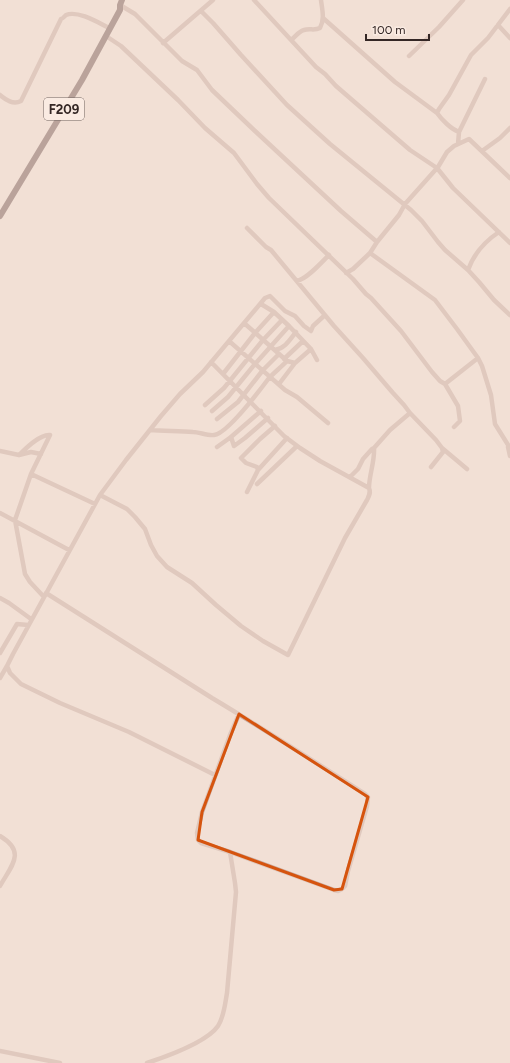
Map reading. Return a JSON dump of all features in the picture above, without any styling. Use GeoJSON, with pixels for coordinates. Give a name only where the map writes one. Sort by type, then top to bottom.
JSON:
{"type":"FeatureCollection","features":[{"type":"Feature","properties":{"kind":"main road","name":"F209"},"geometry":{"type":"LineString","coordinates":[[0,216],[82,80],[106,36],[121,4]]}},
{"type":"Feature","properties":{"kind":"street"},"geometry":{"type":"LineString","coordinates":[[163,43],[213,0]]}},
{"type":"Feature","properties":{"kind":"street"},"geometry":{"type":"LineString","coordinates":[[254,0],[316,67],[336,86],[410,150],[437,168],[453,188],[509,242]]}},
{"type":"Feature","properties":{"kind":"street"},"geometry":{"type":"LineString","coordinates":[[291,40],[302,30],[317,30],[320,28],[323,18],[321,0]]}},
{"type":"Feature","properties":{"kind":"street"},"geometry":{"type":"LineString","coordinates":[[409,56],[439,27],[463,0]]}},
{"type":"Feature","properties":{"kind":"street"},"geometry":{"type":"LineString","coordinates":[[121,4],[135,14],[182,61],[197,70],[212,90],[376,242]]}},
{"type":"Feature","properties":{"kind":"street"},"geometry":{"type":"LineString","coordinates":[[437,113],[449,95],[470,55],[488,38],[510,9]]}},
{"type":"Feature","properties":{"kind":"street"},"geometry":{"type":"LineString","coordinates":[[201,11],[287,105],[330,144],[405,204],[445,250],[468,270],[503,310],[510,315]]}},
{"type":"Feature","properties":{"kind":"street"},"geometry":{"type":"LineString","coordinates":[[0,95],[12,102],[17,103],[21,101],[61,19],[66,15],[81,15],[109,28]]}},
{"type":"Feature","properties":{"kind":"street"},"geometry":{"type":"LineString","coordinates":[[323,18],[395,82],[437,113],[453,130],[458,132]]}},
{"type":"Feature","properties":{"kind":"street"},"geometry":{"type":"LineString","coordinates":[[498,25],[510,38]]}},
{"type":"Feature","properties":{"kind":"street"},"geometry":{"type":"LineString","coordinates":[[106,36],[121,46],[205,128],[234,153],[268,198],[329,255],[401,331],[432,372],[440,381],[446,384],[458,406],[460,415],[460,421],[454,427]]}},
{"type":"Feature","properties":{"kind":"street"},"geometry":{"type":"LineString","coordinates":[[458,144],[458,132],[485,79]]}},
{"type":"Feature","properties":{"kind":"street"},"geometry":{"type":"LineString","coordinates":[[482,151],[500,138],[510,128]]}},
{"type":"Feature","properties":{"kind":"street"},"geometry":{"type":"LineString","coordinates":[[346,273],[353,269],[370,253],[376,242],[399,215],[405,204],[437,168],[447,152],[454,146],[469,139],[510,178]]}},
{"type":"Feature","properties":{"kind":"street"},"geometry":{"type":"LineString","coordinates":[[247,228],[271,250],[410,413],[442,448],[467,470]]}},
{"type":"Feature","properties":{"kind":"street"},"geometry":{"type":"LineString","coordinates":[[468,270],[472,259],[484,243],[499,232]]}},
{"type":"Feature","properties":{"kind":"street"},"geometry":{"type":"LineString","coordinates":[[370,253],[435,300],[478,358],[491,395],[495,424],[509,446],[510,456]]}},
{"type":"Feature","properties":{"kind":"street"},"geometry":{"type":"LineString","coordinates":[[297,281],[300,281],[305,277],[329,255]]}},
{"type":"Feature","properties":{"kind":"street"},"geometry":{"type":"LineString","coordinates":[[0,678],[100,495],[126,460],[180,394],[194,382],[265,298],[270,296],[285,311],[295,316],[304,326],[311,330],[313,326],[325,315]]}},
{"type":"Feature","properties":{"kind":"street"},"geometry":{"type":"LineString","coordinates":[[260,304],[274,312],[296,332],[311,349],[316,360]]}},
{"type":"Feature","properties":{"kind":"street"},"geometry":{"type":"LineString","coordinates":[[223,374],[240,351],[274,312]]}},
{"type":"Feature","properties":{"kind":"street"},"geometry":{"type":"LineString","coordinates":[[205,405],[224,388],[263,340],[282,320]]}},
{"type":"Feature","properties":{"kind":"street"},"geometry":{"type":"LineString","coordinates":[[244,323],[286,360],[295,363]]}},
{"type":"Feature","properties":{"kind":"street"},"geometry":{"type":"LineString","coordinates":[[212,411],[228,397],[255,364],[273,349],[289,326]]}},
{"type":"Feature","properties":{"kind":"street"},"geometry":{"type":"LineString","coordinates":[[273,349],[282,348],[285,346],[296,332]]}},
{"type":"Feature","properties":{"kind":"street"},"geometry":{"type":"LineString","coordinates":[[229,341],[285,390],[297,397],[328,423]]}},
{"type":"Feature","properties":{"kind":"street"},"geometry":{"type":"LineString","coordinates":[[150,430],[178,430],[214,435],[219,433],[249,404],[303,341]]}},
{"type":"Feature","properties":{"kind":"street"},"geometry":{"type":"LineString","coordinates":[[279,384],[295,363],[311,349]]}},
{"type":"Feature","properties":{"kind":"street"},"geometry":{"type":"LineString","coordinates":[[217,419],[231,409],[263,370],[279,354]]}},
{"type":"Feature","properties":{"kind":"street"},"geometry":{"type":"LineString","coordinates":[[446,384],[478,358]]}},
{"type":"Feature","properties":{"kind":"street"},"geometry":{"type":"LineString","coordinates":[[286,360],[290,369]]}},
{"type":"Feature","properties":{"kind":"street"},"geometry":{"type":"LineString","coordinates":[[211,362],[287,438],[297,446],[320,461],[369,488]]}},
{"type":"Feature","properties":{"kind":"street"},"geometry":{"type":"LineString","coordinates":[[217,446],[231,437],[261,411]]}},
{"type":"Feature","properties":{"kind":"street"},"geometry":{"type":"LineString","coordinates":[[350,477],[358,469],[363,459],[372,449],[390,430],[410,413]]}},
{"type":"Feature","properties":{"kind":"street"},"geometry":{"type":"LineString","coordinates":[[231,437],[234,446],[268,418]]}},
{"type":"Feature","properties":{"kind":"street"},"geometry":{"type":"LineString","coordinates":[[258,470],[257,468],[246,463],[241,458],[275,426]]}},
{"type":"Feature","properties":{"kind":"street"},"geometry":{"type":"LineString","coordinates":[[19,455],[32,443],[47,434],[50,434],[31,474],[15,520],[25,574],[30,582],[45,595],[262,728],[366,794],[368,797],[368,802],[345,886],[342,889],[338,891],[334,890],[201,843],[198,840],[197,833],[202,812],[239,714]]}},
{"type":"Feature","properties":{"kind":"street"},"geometry":{"type":"LineString","coordinates":[[247,492],[258,470],[287,438]]}},
{"type":"Feature","properties":{"kind":"street"},"geometry":{"type":"LineString","coordinates":[[257,484],[297,446]]}},
{"type":"Feature","properties":{"kind":"street"},"geometry":{"type":"LineString","coordinates":[[100,495],[127,509],[135,517],[145,529],[157,556],[167,567],[192,583],[241,626],[263,642],[288,655],[345,538],[370,495],[369,477],[374,448]]}},
{"type":"Feature","properties":{"kind":"street"},"geometry":{"type":"LineString","coordinates":[[431,467],[443,452],[442,448]]}},
{"type":"Feature","properties":{"kind":"street"},"geometry":{"type":"LineString","coordinates":[[0,452],[19,455],[32,452],[41,454]]}},
{"type":"Feature","properties":{"kind":"street"},"geometry":{"type":"LineString","coordinates":[[31,474],[95,504]]}},
{"type":"Feature","properties":{"kind":"street"},"geometry":{"type":"LineString","coordinates":[[0,513],[69,550]]}},
{"type":"Feature","properties":{"kind":"street"},"geometry":{"type":"LineString","coordinates":[[0,598],[10,603],[31,619]]}},
{"type":"Feature","properties":{"kind":"street"},"geometry":{"type":"LineString","coordinates":[[0,653],[17,624],[28,625]]}},
{"type":"Feature","properties":{"kind":"street"},"geometry":{"type":"LineString","coordinates":[[7,666],[10,673],[21,684],[66,706],[129,732],[215,775]]}},
{"type":"Feature","properties":{"kind":"street"},"geometry":{"type":"LineString","coordinates":[[0,836],[13,847],[15,858],[0,886]]}},
{"type":"Feature","properties":{"kind":"street"},"geometry":{"type":"LineString","coordinates":[[147,1063],[195,1043],[210,1034],[219,1024],[225,1007],[236,892],[230,852]]}},
{"type":"Feature","properties":{"kind":"street"},"geometry":{"type":"LineString","coordinates":[[0,1051],[60,1063]]}},
{"type":"Feature","properties":{"kind":"highlighted area"},"geometry":{"type":"Polygon","coordinates":[[[239,714],[368,797],[342,889],[334,890],[198,840],[202,812],[239,714]]]}}]}
